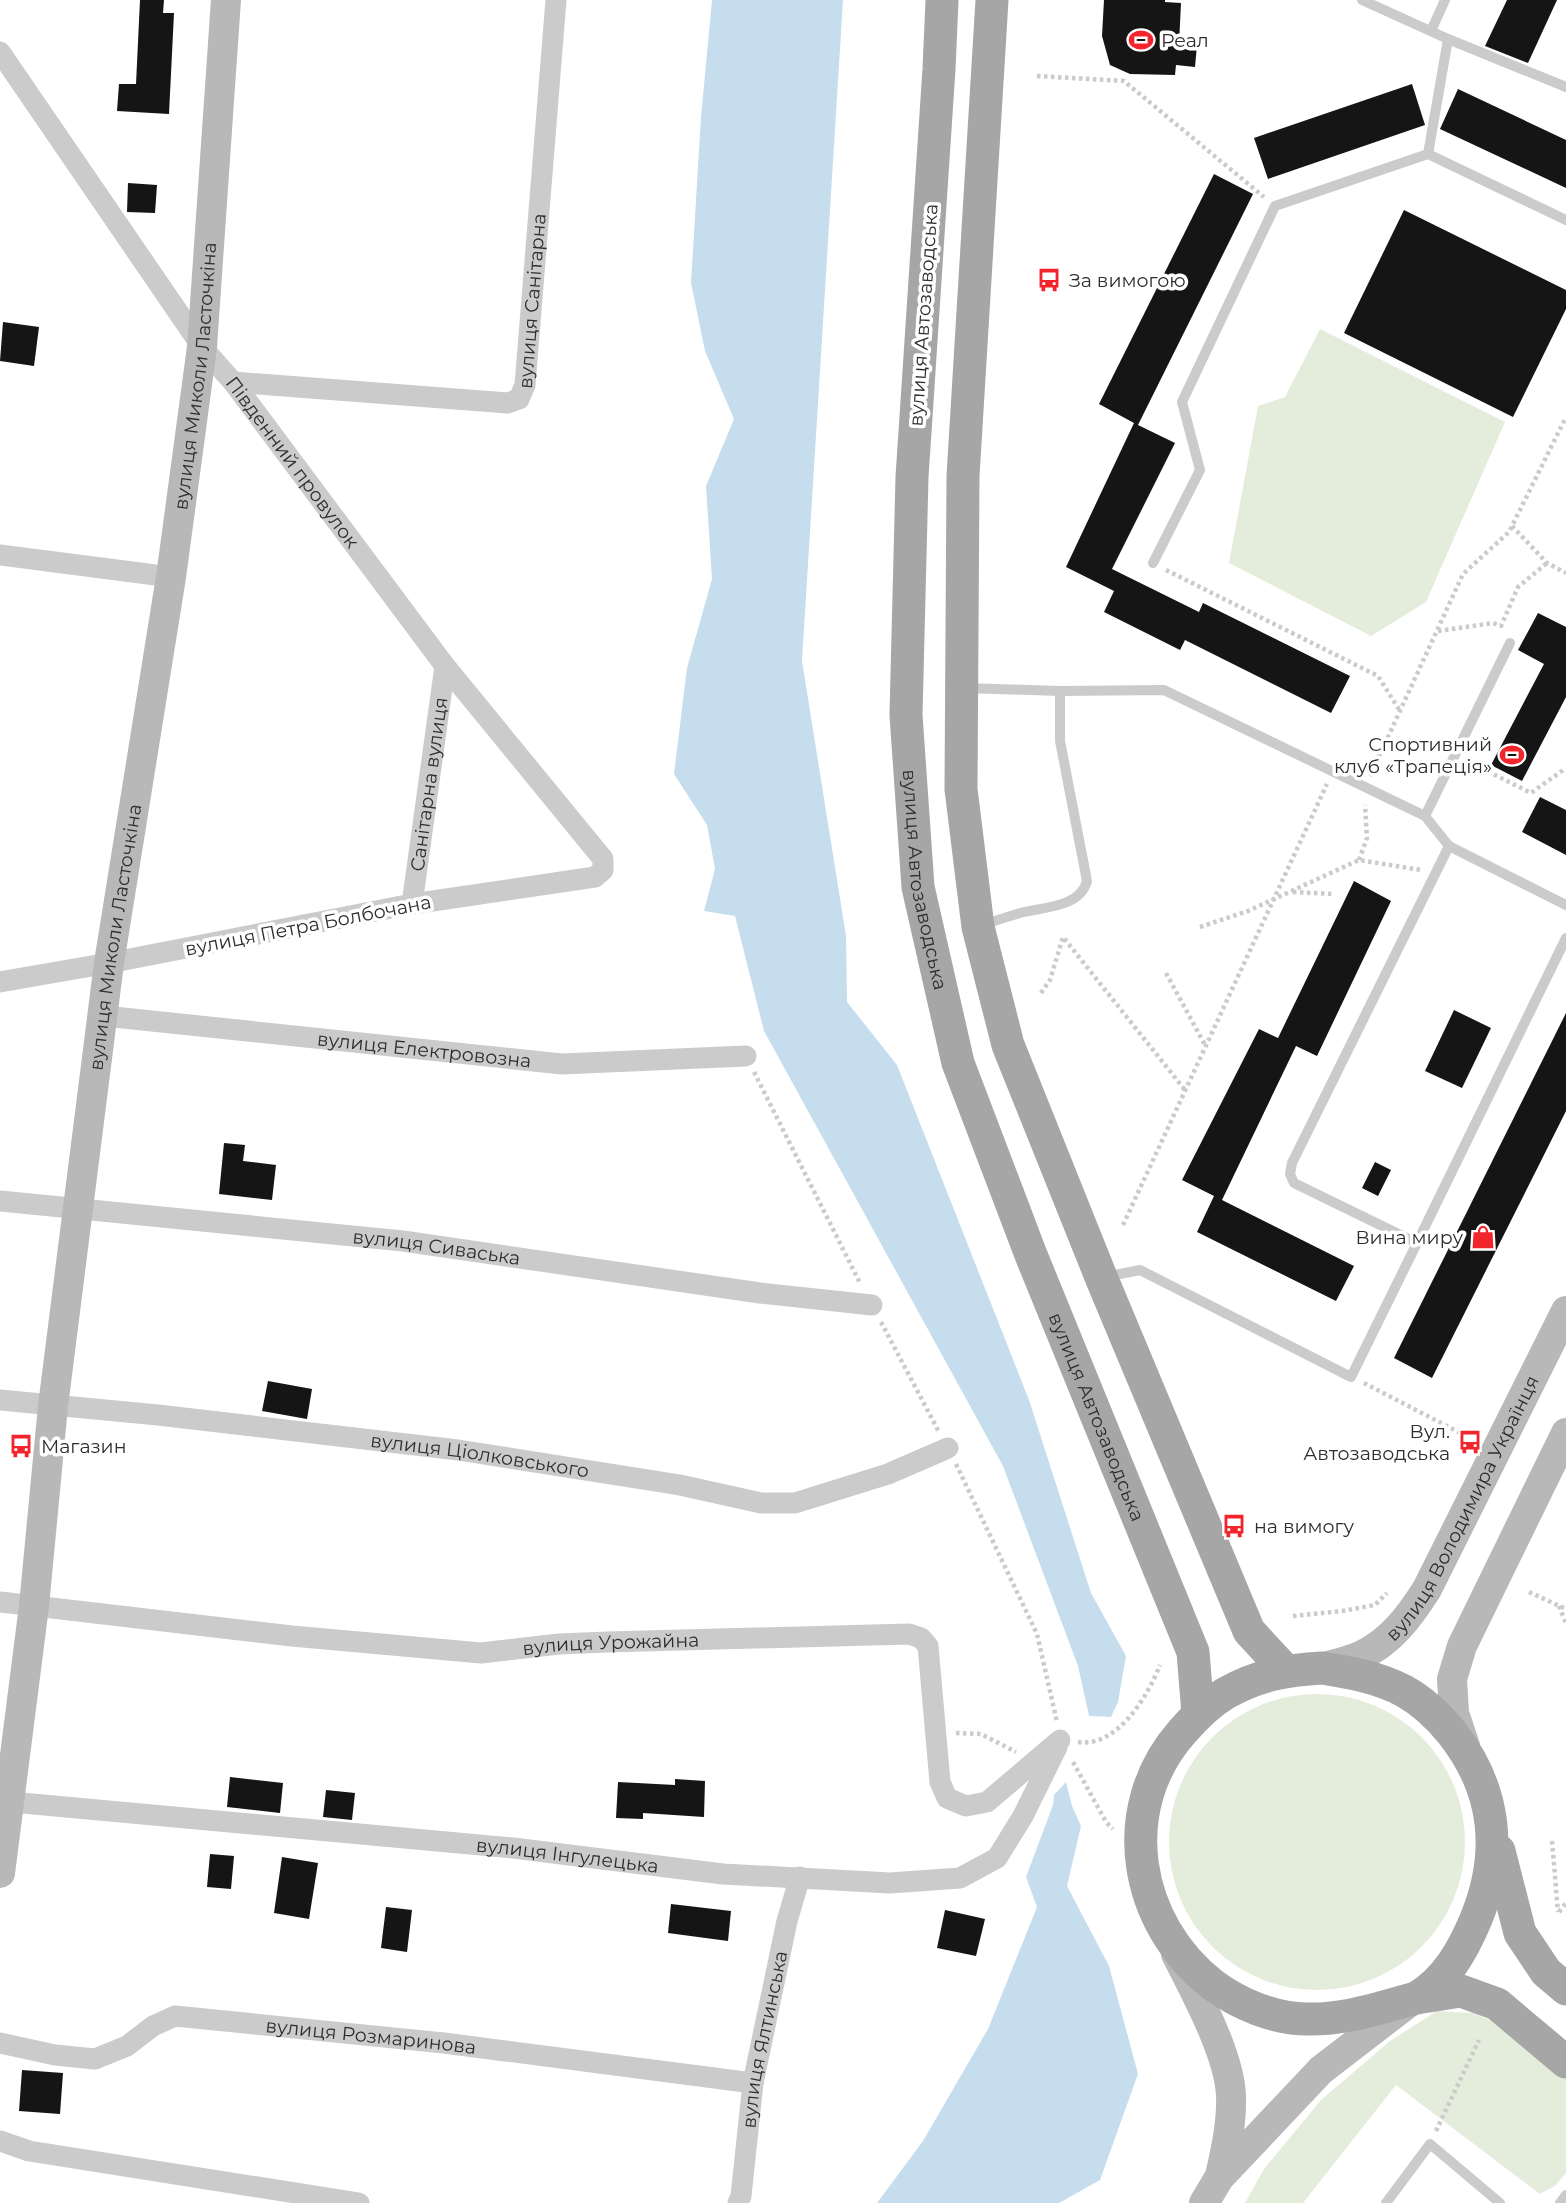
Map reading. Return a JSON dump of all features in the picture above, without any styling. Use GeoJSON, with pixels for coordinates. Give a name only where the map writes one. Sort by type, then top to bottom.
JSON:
{"type":"FeatureCollection","features":[{"type":"Feature","properties":{"kind":"main road","name":"вулиця Автозаводська"},"geometry":{"type":"LineString","coordinates":[[942,0],[912,477],[906,715],[918,887],[958,1063],[1031,1255],[1193,1652],[1198,1714]]}},
{"type":"Feature","properties":{"kind":"main road"},"geometry":{"type":"LineString","coordinates":[[992,0],[963,476],[961,789],[978,927],[1008,1045],[1101,1277],[1249,1631],[1285,1670]]}},
{"type":"Feature","properties":{"kind":"main road"},"geometry":{"type":"LineString","coordinates":[[912,477],[963,476]]}},
{"type":"Feature","properties":{"kind":"main road","name":"вулиця Володимира Українця"},"geometry":{"type":"LineString","coordinates":[[1322,1668],[1365,1675],[1406,1692],[1441,1719],[1468,1753],[1483,1786],[1491,1821],[1493,1860],[1485,1897],[1453,1965],[1426,1992],[1416,1998],[1345,2018],[1304,2019],[1264,2012],[1227,1995],[1194,1970],[1168,1938],[1155,1913],[1146,1887],[1141,1859],[1142,1819],[1152,1780],[1171,1744],[1198,1714],[1224,1694],[1254,1679],[1285,1670],[1322,1668]]}},
{"type":"Feature","properties":{"kind":"main road"},"geometry":{"type":"LineString","coordinates":[[1491,1821],[1520,1933],[1546,1972],[1566,1989]]}},
{"type":"Feature","properties":{"kind":"main road"},"geometry":{"type":"LineString","coordinates":[[1416,1998],[1461,1991],[1497,2004],[1566,2062]]}},
{"type":"Feature","properties":{"kind":"street","name":"вулиця Миколи Ласточкіна"},"geometry":{"type":"LineString","coordinates":[[0,1873],[4,1801],[34,1606],[53,1406],[109,964],[172,578],[202,347],[226,0]]}},
{"type":"Feature","properties":{"kind":"street","name":"вулиця Санітарна"},"geometry":{"type":"LineString","coordinates":[[233,383],[508,403],[519,399],[524,385],[556,0]]}},
{"type":"Feature","properties":{"kind":"street","name":"Південний провулок"},"geometry":{"type":"LineString","coordinates":[[0,52],[202,347],[233,383],[444,666],[603,859]]}},
{"type":"Feature","properties":{"kind":"street"},"geometry":{"type":"LineString","coordinates":[[0,555],[172,578]]}},
{"type":"Feature","properties":{"kind":"street","name":"Санітарна вулиця"},"geometry":{"type":"LineString","coordinates":[[412,904],[444,666]]}},
{"type":"Feature","properties":{"kind":"street","name":"вулиця Петра Болбочана"},"geometry":{"type":"LineString","coordinates":[[0,982],[109,964],[412,904],[595,877],[603,870],[603,859]]}},
{"type":"Feature","properties":{"kind":"street","name":"вулиця Електровозна"},"geometry":{"type":"LineString","coordinates":[[104,1016],[562,1064],[746,1056]]}},
{"type":"Feature","properties":{"kind":"street","name":"вулиця Сиваська"},"geometry":{"type":"LineString","coordinates":[[0,1201],[403,1241],[760,1293],[872,1305]]}},
{"type":"Feature","properties":{"kind":"street","name":"вулиця Володимира Українця"},"geometry":{"type":"LineString","coordinates":[[1322,1668],[1361,1655],[1382,1643],[1410,1617],[1427,1589],[1566,1311]]}},
{"type":"Feature","properties":{"kind":"street","name":"вулиця Ціолковського"},"geometry":{"type":"LineString","coordinates":[[0,1400],[158,1415],[458,1450],[680,1485],[761,1503],[795,1503],[888,1474],[948,1448]]}},
{"type":"Feature","properties":{"kind":"street","name":"вулиця Володимира Українця"},"geometry":{"type":"LineString","coordinates":[[1468,1753],[1454,1713],[1452,1679],[1462,1646],[1566,1433]]}},
{"type":"Feature","properties":{"kind":"street","name":"вулиця Урожайна"},"geometry":{"type":"LineString","coordinates":[[0,1602],[292,1636],[481,1653],[559,1644],[909,1634],[921,1638],[929,1646],[940,1782],[947,1798],[966,1806],[986,1802],[1060,1740]]}},
{"type":"Feature","properties":{"kind":"street","name":"вулиця Інгулецька"},"geometry":{"type":"LineString","coordinates":[[4,1801],[513,1848],[723,1874],[890,1883],[960,1878],[997,1858],[1023,1816],[1060,1740]]}},
{"type":"Feature","properties":{"kind":"street","name":"вулиця Ялтинська"},"geometry":{"type":"LineString","coordinates":[[738,2203],[741,2196],[753,2083],[787,1921],[800,1877]]}},
{"type":"Feature","properties":{"kind":"street","name":"вулиця Володимира Українця"},"geometry":{"type":"LineString","coordinates":[[1168,1938],[1196,1994],[1225,2063],[1231,2094],[1230,2136],[1219,2178]]}},
{"type":"Feature","properties":{"kind":"street","name":"вулиця Володимира Українця"},"geometry":{"type":"LineString","coordinates":[[1204,2203],[1219,2178],[1321,2070],[1416,1998]]}},
{"type":"Feature","properties":{"kind":"street","name":"вулиця Розмаринова"},"geometry":{"type":"LineString","coordinates":[[0,2043],[55,2055],[94,2059],[127,2046],[153,2026],[175,2016],[444,2043],[753,2083]]}},
{"type":"Feature","properties":{"kind":"street"},"geometry":{"type":"LineString","coordinates":[[0,2141],[29,2151],[359,2203]]}},
{"type":"Feature","properties":{"kind":"lane"},"geometry":{"type":"LineString","coordinates":[[1362,0],[1431,32],[1566,87]]}},
{"type":"Feature","properties":{"kind":"lane"},"geometry":{"type":"LineString","coordinates":[[1431,32],[1446,0]]}},
{"type":"Feature","properties":{"kind":"lane"},"geometry":{"type":"LineString","coordinates":[[1428,154],[1448,39]]}},
{"type":"Feature","properties":{"kind":"lane"},"geometry":{"type":"LineString","coordinates":[[1153,563],[1200,470],[1182,402],[1275,206],[1428,154],[1566,220]]}},
{"type":"Feature","properties":{"kind":"lane"},"geometry":{"type":"LineString","coordinates":[[1425,816],[1510,643]]}},
{"type":"Feature","properties":{"kind":"lane"},"geometry":{"type":"LineString","coordinates":[[963,688],[1164,690],[1425,816],[1449,846],[1566,905]]}},
{"type":"Feature","properties":{"kind":"lane"},"geometry":{"type":"LineString","coordinates":[[978,927],[1022,912],[1063,904],[1085,889],[1087,881],[1060,741],[1060,691]]}},
{"type":"Feature","properties":{"kind":"lane"},"geometry":{"type":"LineString","coordinates":[[1417,1243],[1294,1183],[1290,1174],[1292,1163],[1449,846]]}},
{"type":"Feature","properties":{"kind":"lane"},"geometry":{"type":"LineString","coordinates":[[1101,1277],[1140,1270],[1351,1377],[1566,938]]}},
{"type":"Feature","properties":{"kind":"lane"},"geometry":{"type":"LineString","coordinates":[[1386,2203],[1430,2144],[1500,2203]]}},
{"type":"Feature","properties":{"kind":"lane"},"geometry":{"type":"LineString","coordinates":[[1560,2203],[1566,2196]]}},
{"type":"Feature","properties":{"kind":"path"},"geometry":{"type":"LineString","coordinates":[[1037,76],[1124,81],[1275,206]]}},
{"type":"Feature","properties":{"kind":"path"},"geometry":{"type":"LineString","coordinates":[[1359,860],[1367,838],[1366,786],[1463,574],[1512,526],[1566,418]]}},
{"type":"Feature","properties":{"kind":"path"},"geometry":{"type":"LineString","coordinates":[[1512,526],[1547,563],[1566,573]]}},
{"type":"Feature","properties":{"kind":"path"},"geometry":{"type":"LineString","coordinates":[[1153,563],[1378,676],[1400,711]]}},
{"type":"Feature","properties":{"kind":"path"},"geometry":{"type":"LineString","coordinates":[[1437,631],[1493,623],[1501,626],[1518,587],[1547,563]]}},
{"type":"Feature","properties":{"kind":"path"},"geometry":{"type":"LineString","coordinates":[[1455,755],[1531,793],[1566,768]]}},
{"type":"Feature","properties":{"kind":"path"},"geometry":{"type":"LineString","coordinates":[[1123,1225],[1333,770]]}},
{"type":"Feature","properties":{"kind":"path"},"geometry":{"type":"LineString","coordinates":[[1200,928],[1248,911],[1359,860],[1436,872]]}},
{"type":"Feature","properties":{"kind":"path"},"geometry":{"type":"LineString","coordinates":[[1289,892],[1332,894]]}},
{"type":"Feature","properties":{"kind":"path"},"geometry":{"type":"LineString","coordinates":[[1041,993],[1049,980],[1063,937],[1185,1090]]}},
{"type":"Feature","properties":{"kind":"path"},"geometry":{"type":"LineString","coordinates":[[1166,973],[1205,1046]]}},
{"type":"Feature","properties":{"kind":"path"},"geometry":{"type":"LineString","coordinates":[[746,1056],[948,1448],[1037,1634],[1060,1740],[1106,1822],[1141,1859]]}},
{"type":"Feature","properties":{"kind":"path"},"geometry":{"type":"LineString","coordinates":[[1351,1377],[1468,1437]]}},
{"type":"Feature","properties":{"kind":"path"},"geometry":{"type":"LineString","coordinates":[[1529,1592],[1566,1609]]}},
{"type":"Feature","properties":{"kind":"path"},"geometry":{"type":"LineString","coordinates":[[1293,1616],[1375,1605],[1387,1594]]}},
{"type":"Feature","properties":{"kind":"path"},"geometry":{"type":"LineString","coordinates":[[1559,1606],[1566,1623]]}},
{"type":"Feature","properties":{"kind":"path"},"geometry":{"type":"LineString","coordinates":[[933,1712],[945,1729],[957,1733],[981,1734],[1016,1752],[1028,1754],[1060,1740],[1087,1744],[1114,1733],[1152,1687],[1160,1665]]}},
{"type":"Feature","properties":{"kind":"path"},"geometry":{"type":"LineString","coordinates":[[1552,1841],[1558,1912],[1566,1903]]}},
{"type":"Feature","properties":{"kind":"path"},"geometry":{"type":"LineString","coordinates":[[1430,2144],[1479,2040]]}},
{"type":"Feature","properties":{"kind":"green space"},"geometry":{"type":"Polygon","coordinates":[[[1320,329],[1505,422],[1426,602],[1371,636],[1229,563],[1258,406],[1285,397],[1320,329]]]}},
{"type":"Feature","properties":{"kind":"green space"},"geometry":{"type":"Polygon","coordinates":[[[1317,1694],[1346,1697],[1387,1712],[1411,1728],[1431,1748],[1453,1785],[1462,1813],[1465,1842],[1462,1871],[1447,1912],[1431,1936],[1411,1956],[1374,1978],[1346,1987],[1317,1990],[1288,1987],[1247,1972],[1223,1956],[1203,1936],[1181,1899],[1172,1871],[1169,1842],[1172,1813],[1187,1772],[1203,1748],[1223,1728],[1260,1706],[1288,1697],[1317,1694]]]}},
{"type":"Feature","properties":{"kind":"green space"},"geometry":{"type":"Polygon","coordinates":[[[1437,2011],[1473,2013],[1494,2022],[1566,2079],[1566,2173],[1555,2186],[1540,2194],[1396,2085],[1303,2203],[1245,2203],[1264,2169],[1321,2100],[1390,2041],[1437,2011]]]}},
{"type":"Feature","properties":{"kind":"water"},"geometry":{"type":"Polygon","coordinates":[[[712,0],[843,0],[802,661],[846,936],[847,1002],[897,1065],[1029,1400],[1091,1593],[1126,1656],[1118,1702],[1111,1717],[1089,1716],[1078,1666],[1003,1466],[764,1031],[735,916],[704,911],[715,869],[707,825],[674,774],[687,668],[712,579],[706,486],[734,419],[705,351],[691,283],[701,117],[712,0]]]}},
{"type":"Feature","properties":{"kind":"water"},"geometry":{"type":"Polygon","coordinates":[[[1066,1782],[1081,1826],[1067,1886],[1109,1966],[1138,2074],[1100,2180],[1059,2203],[877,2203],[923,2141],[988,2029],[1037,1907],[1026,1877],[1053,1805],[1054,1795],[1066,1782]]]}},
{"type":"Feature","properties":{"kind":"building"},"geometry":{"type":"Polygon","coordinates":[[[140,0],[164,0],[163,13],[174,13],[169,114],[117,111],[119,84],[136,84],[140,0]]]}},
{"type":"Feature","properties":{"kind":"building","name":"Реал"},"geometry":{"type":"Polygon","coordinates":[[[1104,0],[1165,0],[1181,3],[1179,44],[1197,45],[1195,67],[1176,65],[1175,75],[1130,74],[1110,65],[1102,36],[1104,0]]]}},
{"type":"Feature","properties":{"kind":"building"},"geometry":{"type":"Polygon","coordinates":[[[1507,0],[1557,0],[1528,63],[1485,46],[1507,0]]]}},
{"type":"Feature","properties":{"kind":"building"},"geometry":{"type":"Polygon","coordinates":[[[1412,84],[1425,125],[1268,179],[1254,138],[1412,84]]]}},
{"type":"Feature","properties":{"kind":"building"},"geometry":{"type":"Polygon","coordinates":[[[1458,89],[1566,140],[1566,188],[1440,129],[1458,89]]]}},
{"type":"Feature","properties":{"kind":"building"},"geometry":{"type":"Polygon","coordinates":[[[1214,174],[1253,194],[1138,425],[1175,443],[1112,569],[1199,612],[1203,603],[1350,676],[1331,713],[1185,640],[1180,650],[1104,612],[1114,591],[1066,567],[1134,423],[1099,404],[1214,174]]]}},
{"type":"Feature","properties":{"kind":"building"},"geometry":{"type":"Polygon","coordinates":[[[128,183],[157,185],[155,213],[127,212],[128,183]]]}},
{"type":"Feature","properties":{"kind":"building"},"geometry":{"type":"Polygon","coordinates":[[[1404,210],[1566,290],[1566,309],[1513,417],[1344,333],[1404,210]]]}},
{"type":"Feature","properties":{"kind":"building"},"geometry":{"type":"Polygon","coordinates":[[[3,322],[39,327],[34,366],[0,361],[3,322]]]}},
{"type":"Feature","properties":{"kind":"building"},"geometry":{"type":"Polygon","coordinates":[[[1538,613],[1566,627],[1566,697],[1522,781],[1491,765],[1544,664],[1518,650],[1538,613]]]}},
{"type":"Feature","properties":{"kind":"building"},"geometry":{"type":"Polygon","coordinates":[[[1540,797],[1566,810],[1566,855],[1522,832],[1540,797]]]}},
{"type":"Feature","properties":{"kind":"building"},"geometry":{"type":"Polygon","coordinates":[[[1354,881],[1391,901],[1317,1056],[1296,1046],[1222,1200],[1354,1266],[1336,1301],[1197,1232],[1214,1196],[1182,1180],[1259,1029],[1278,1038],[1354,881]]]}},
{"type":"Feature","properties":{"kind":"building"},"geometry":{"type":"Polygon","coordinates":[[[1454,1010],[1491,1028],[1462,1088],[1425,1071],[1454,1010]]]}},
{"type":"Feature","properties":{"kind":"building"},"geometry":{"type":"Polygon","coordinates":[[[1566,1013],[1566,1111],[1432,1378],[1394,1358],[1566,1013]]]}},
{"type":"Feature","properties":{"kind":"building"},"geometry":{"type":"Polygon","coordinates":[[[224,1143],[245,1145],[243,1161],[276,1165],[272,1200],[219,1194],[224,1143]]]}},
{"type":"Feature","properties":{"kind":"building"},"geometry":{"type":"Polygon","coordinates":[[[1375,1162],[1391,1170],[1378,1196],[1362,1188],[1375,1162]]]}},
{"type":"Feature","properties":{"kind":"building"},"geometry":{"type":"Polygon","coordinates":[[[268,1381],[312,1389],[307,1419],[262,1411],[268,1381]]]}},
{"type":"Feature","properties":{"kind":"building"},"geometry":{"type":"Polygon","coordinates":[[[230,1777],[283,1783],[280,1813],[227,1807],[230,1777]]]}},
{"type":"Feature","properties":{"kind":"building"},"geometry":{"type":"Polygon","coordinates":[[[675,1779],[705,1781],[704,1817],[643,1813],[643,1819],[616,1818],[618,1782],[675,1785],[675,1779]]]}},
{"type":"Feature","properties":{"kind":"building"},"geometry":{"type":"Polygon","coordinates":[[[326,1790],[355,1793],[352,1820],[323,1817],[326,1790]]]}},
{"type":"Feature","properties":{"kind":"building"},"geometry":{"type":"Polygon","coordinates":[[[210,1854],[234,1856],[231,1889],[207,1887],[210,1854]]]}},
{"type":"Feature","properties":{"kind":"building"},"geometry":{"type":"Polygon","coordinates":[[[282,1857],[318,1863],[309,1919],[274,1913],[282,1857]]]}},
{"type":"Feature","properties":{"kind":"building"},"geometry":{"type":"Polygon","coordinates":[[[671,1904],[731,1911],[728,1941],[668,1933],[671,1904]]]}},
{"type":"Feature","properties":{"kind":"building"},"geometry":{"type":"Polygon","coordinates":[[[386,1907],[412,1910],[407,1952],[381,1948],[386,1907]]]}},
{"type":"Feature","properties":{"kind":"building"},"geometry":{"type":"Polygon","coordinates":[[[945,1910],[985,1919],[976,1956],[937,1948],[945,1910]]]}},
{"type":"Feature","properties":{"kind":"building"},"geometry":{"type":"Polygon","coordinates":[[[22,2070],[63,2073],[60,2114],[19,2111],[22,2070]]]}},
{"type":"Feature","properties":{"kind":"place","name":"Реал"},"geometry":{"type":"Point","coordinates":[1141,40]}},
{"type":"Feature","properties":{"kind":"place","name":"За вимогою"},"geometry":{"type":"Point","coordinates":[1049,280]}},
{"type":"Feature","properties":{"kind":"place","name":"Спортивний клуб «Трапеція»"},"geometry":{"type":"Point","coordinates":[1512,755]}},
{"type":"Feature","properties":{"kind":"place","name":"Вина миру"},"geometry":{"type":"Point","coordinates":[1483,1237]}},
{"type":"Feature","properties":{"kind":"place","name":"Вул. Автозаводська"},"geometry":{"type":"Point","coordinates":[1470,1442]}},
{"type":"Feature","properties":{"kind":"place","name":"Магазин"},"geometry":{"type":"Point","coordinates":[21,1446]}},
{"type":"Feature","properties":{"kind":"place","name":"на вимогу"},"geometry":{"type":"Point","coordinates":[1234,1526]}}]}
